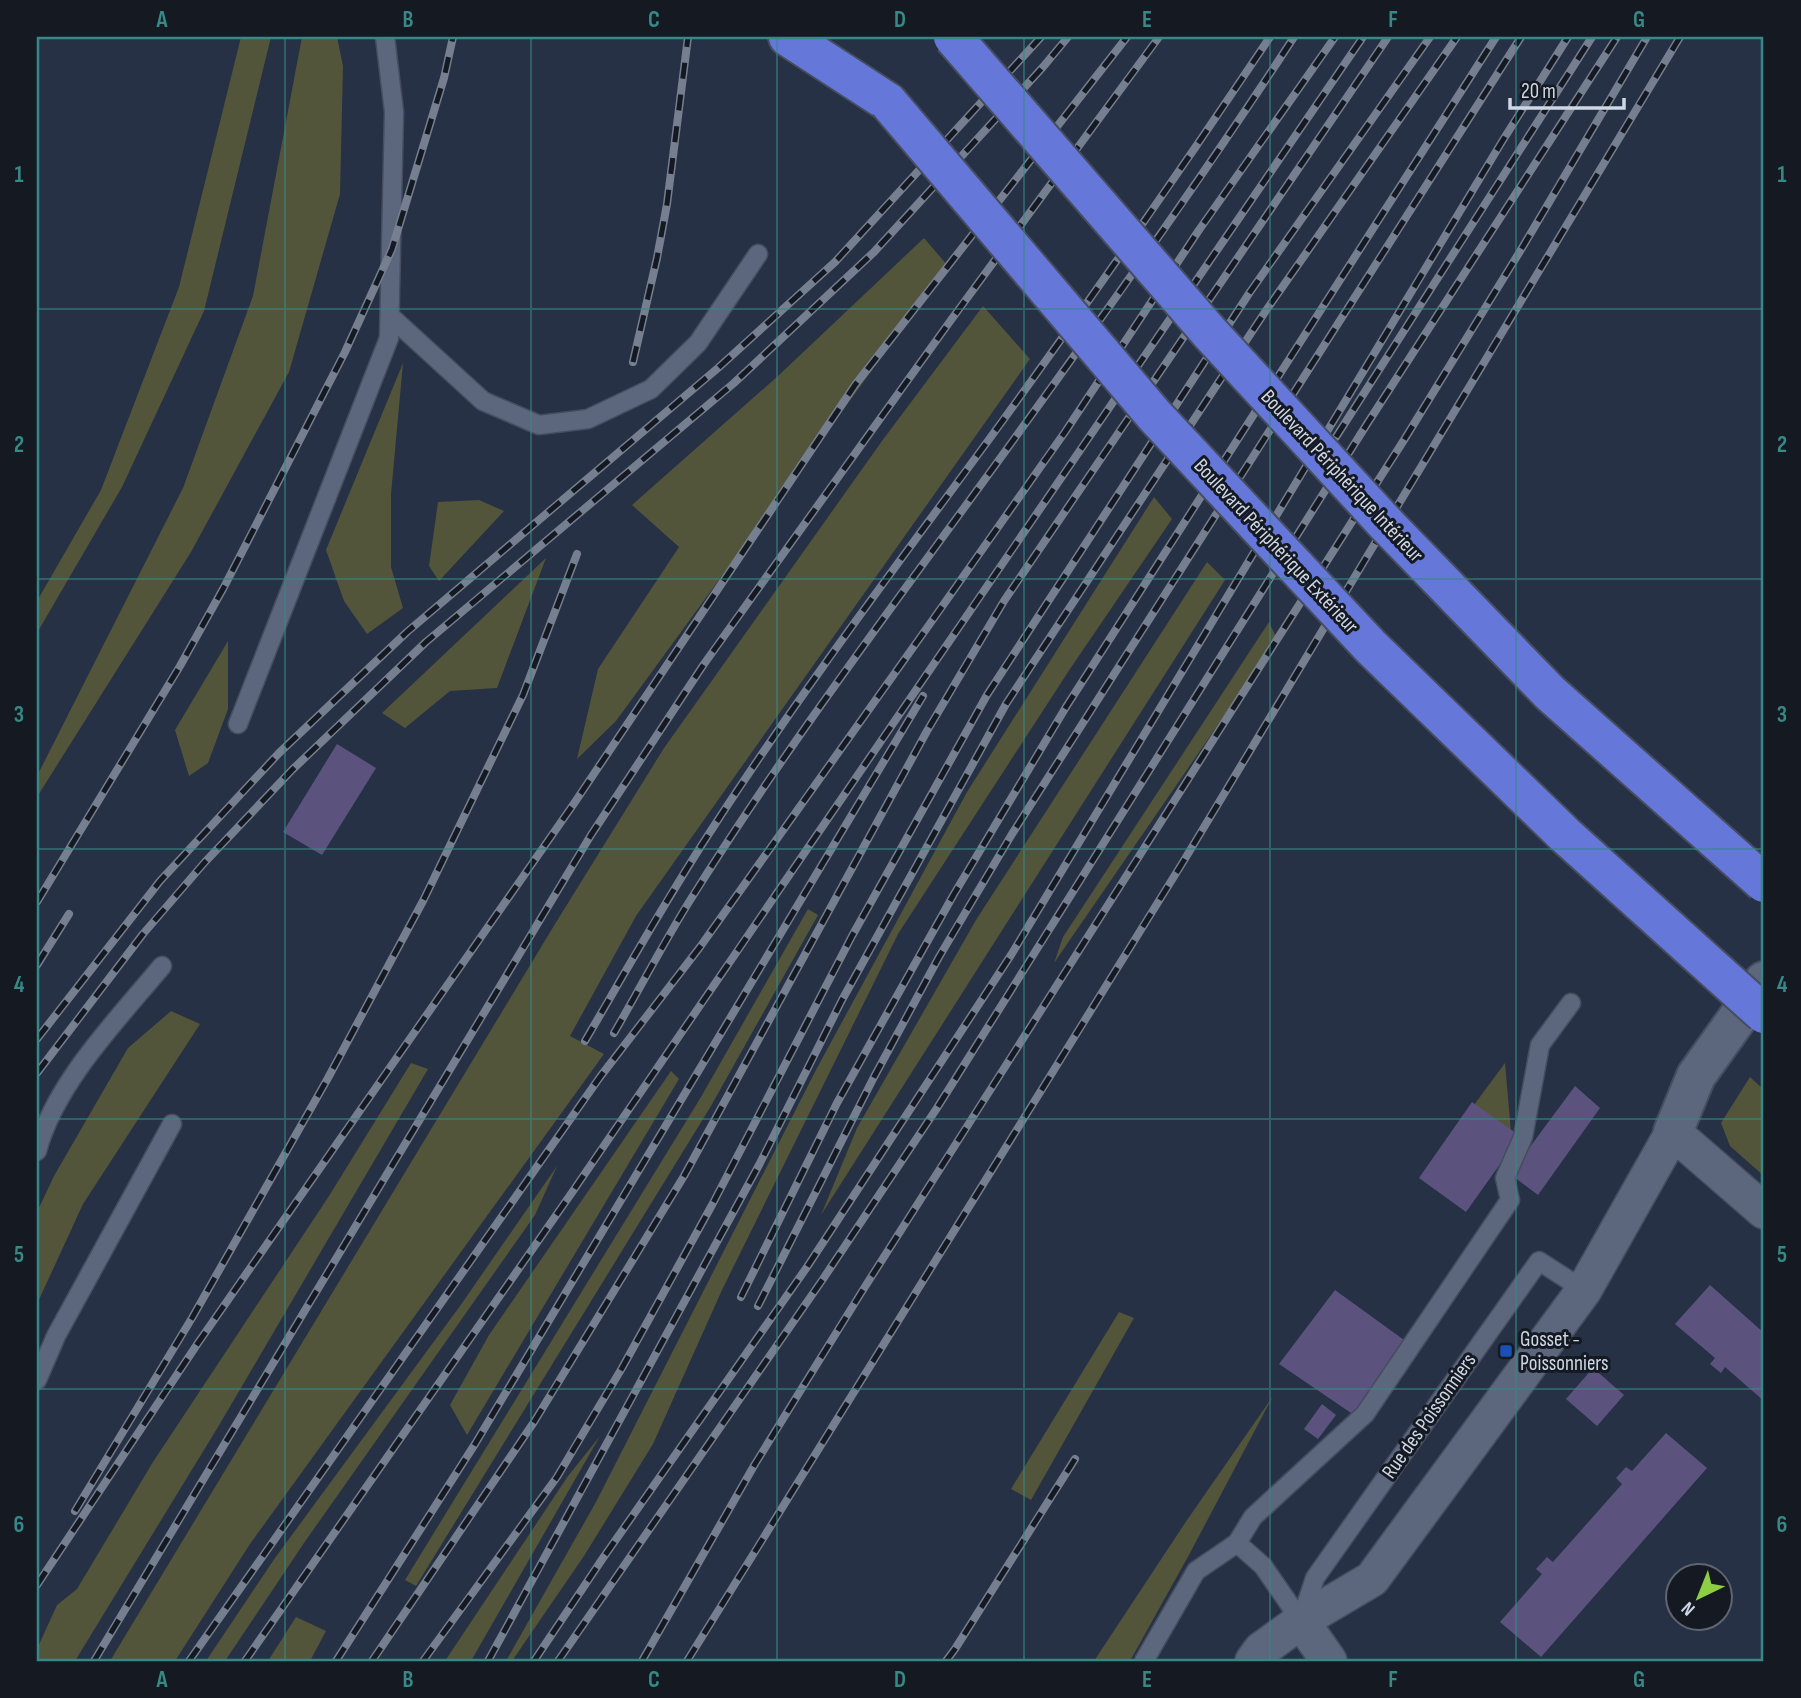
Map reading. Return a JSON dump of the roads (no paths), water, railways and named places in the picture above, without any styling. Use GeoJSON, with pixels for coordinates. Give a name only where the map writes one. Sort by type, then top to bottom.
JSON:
{"type":"FeatureCollection","features":[{"type":"Feature","properties":{"kind":"highway"},"geometry":{"type":"LineString","coordinates":[[788,37],[888,102]]}},
{"type":"Feature","properties":{"kind":"highway","name":"Boulevard Périphérique Extérieur"},"geometry":{"type":"LineString","coordinates":[[831,37],[1154,415],[1371,647],[1564,834],[1764,1014]]}},
{"type":"Feature","properties":{"kind":"highway","name":"Boulevard Périphérique Intérieur"},"geometry":{"type":"LineString","coordinates":[[953,37],[1209,332],[1387,525],[1549,692],[1764,883]]}},
{"type":"Feature","properties":{"kind":"street"},"geometry":{"type":"LineString","coordinates":[[1253,1661],[1261,1650],[1301,1621],[1372,1579],[1584,1290],[1665,1147],[1696,1076],[1764,981]]}},
{"type":"Feature","properties":{"kind":"street"},"geometry":{"type":"LineString","coordinates":[[1665,1147],[1764,1211]]}},
{"type":"Feature","properties":{"kind":"street"},"geometry":{"type":"LineString","coordinates":[[1301,1621],[1329,1661]]}},
{"type":"Feature","properties":{"kind":"lane"},"geometry":{"type":"LineString","coordinates":[[238,724],[390,338],[394,111],[385,37]]}},
{"type":"Feature","properties":{"kind":"lane"},"geometry":{"type":"LineString","coordinates":[[390,316],[483,401],[539,425],[589,419],[651,389],[689,352],[698,343],[758,254]]}},
{"type":"Feature","properties":{"kind":"lane"},"geometry":{"type":"LineString","coordinates":[[37,1151],[43,1127],[87,1055],[162,965]]}},
{"type":"Feature","properties":{"kind":"lane"},"geometry":{"type":"LineString","coordinates":[[1144,1661],[1196,1570],[1237,1544],[1252,1517],[1365,1414],[1510,1200],[1505,1178],[1523,1137],[1540,1045],[1572,1003]]}},
{"type":"Feature","properties":{"kind":"lane"},"geometry":{"type":"LineString","coordinates":[[37,1380],[56,1336],[172,1124]]}},
{"type":"Feature","properties":{"kind":"lane","name":"Rue des Poissonniers"},"geometry":{"type":"LineString","coordinates":[[1301,1621],[1315,1578],[1539,1261],[1584,1290]]}},
{"type":"Feature","properties":{"kind":"lane"},"geometry":{"type":"LineString","coordinates":[[1237,1544],[1263,1566],[1301,1621]]}},
{"type":"Feature","properties":{"kind":"railway"},"geometry":{"type":"LineString","coordinates":[[37,902],[180,666],[223,589],[345,352],[392,249],[444,78],[453,37]]}},
{"type":"Feature","properties":{"kind":"railway"},"geometry":{"type":"LineString","coordinates":[[633,362],[667,204],[688,37]]}},
{"type":"Feature","properties":{"kind":"railway"},"geometry":{"type":"LineString","coordinates":[[37,1039],[160,881],[279,753],[407,632],[718,368],[835,262],[1041,37]]}},
{"type":"Feature","properties":{"kind":"railway"},"geometry":{"type":"LineString","coordinates":[[37,1073],[143,934],[205,862],[292,770],[426,642],[734,383],[874,252],[1068,37]]}},
{"type":"Feature","properties":{"kind":"railway"},"geometry":{"type":"LineString","coordinates":[[37,1585],[198,1343],[575,802],[855,385],[1127,37]]}},
{"type":"Feature","properties":{"kind":"railway"},"geometry":{"type":"LineString","coordinates":[[94,1661],[591,835],[704,664],[951,320],[1159,37]]}},
{"type":"Feature","properties":{"kind":"railway"},"geometry":{"type":"LineString","coordinates":[[585,1041],[680,879],[748,774],[1070,327],[1270,37]]}},
{"type":"Feature","properties":{"kind":"railway"},"geometry":{"type":"LineString","coordinates":[[614,1033],[689,902],[767,782],[1123,287],[1294,37]]}},
{"type":"Feature","properties":{"kind":"railway"},"geometry":{"type":"LineString","coordinates":[[189,1661],[600,1077],[700,947],[934,618],[1065,432],[1199,230],[1335,37]]}},
{"type":"Feature","properties":{"kind":"railway"},"geometry":{"type":"LineString","coordinates":[[245,1661],[573,1191],[1363,37]]}},
{"type":"Feature","properties":{"kind":"railway"},"geometry":{"type":"LineString","coordinates":[[372,1661],[534,1422],[684,1176],[927,731],[1004,601],[1388,37]]}},
{"type":"Feature","properties":{"kind":"railway"},"geometry":{"type":"LineString","coordinates":[[423,1661],[557,1477],[622,1368],[712,1205],[852,936],[987,695],[1250,292],[1430,37]]}},
{"type":"Feature","properties":{"kind":"railway"},"geometry":{"type":"LineString","coordinates":[[488,1661],[759,1165],[842,1000],[1006,704],[1265,312],[1457,37]]}},
{"type":"Feature","properties":{"kind":"railway"},"geometry":{"type":"LineString","coordinates":[[741,1297],[837,1103],[954,894],[1066,707],[1496,37]]}},
{"type":"Feature","properties":{"kind":"railway"},"geometry":{"type":"LineString","coordinates":[[758,1306],[874,1077],[939,957],[1012,834],[1521,37]]}},
{"type":"Feature","properties":{"kind":"railway"},"geometry":{"type":"LineString","coordinates":[[534,1661],[807,1267],[1011,955],[1503,140],[1568,37]]}},
{"type":"Feature","properties":{"kind":"railway"},"geometry":{"type":"LineString","coordinates":[[1336,437],[1592,37]]}},
{"type":"Feature","properties":{"kind":"railway"},"geometry":{"type":"LineString","coordinates":[[558,1661],[823,1279],[937,1108],[1367,424],[1617,37]]}},
{"type":"Feature","properties":{"kind":"railway"},"geometry":{"type":"LineString","coordinates":[[642,1661],[755,1464],[1404,440],[1647,37]]}},
{"type":"Feature","properties":{"kind":"railway"},"geometry":{"type":"LineString","coordinates":[[687,1661],[1183,862],[1680,37]]}},
{"type":"Feature","properties":{"kind":"railway"},"geometry":{"type":"LineString","coordinates":[[75,1511],[192,1318],[328,1078],[423,901],[523,695],[577,554]]}},
{"type":"Feature","properties":{"kind":"railway"},"geometry":{"type":"LineString","coordinates":[[336,1661],[475,1444],[923,696]]}},
{"type":"Feature","properties":{"kind":"railway"},"geometry":{"type":"LineString","coordinates":[[37,965],[69,914]]}},
{"type":"Feature","properties":{"kind":"railway"},"geometry":{"type":"LineString","coordinates":[[946,1661],[1075,1459]]}},
{"type":"Feature","properties":{"kind":"place","name":"Gosset - Poissonniers"},"geometry":{"type":"Point","coordinates":[1506,1351]}}]}
